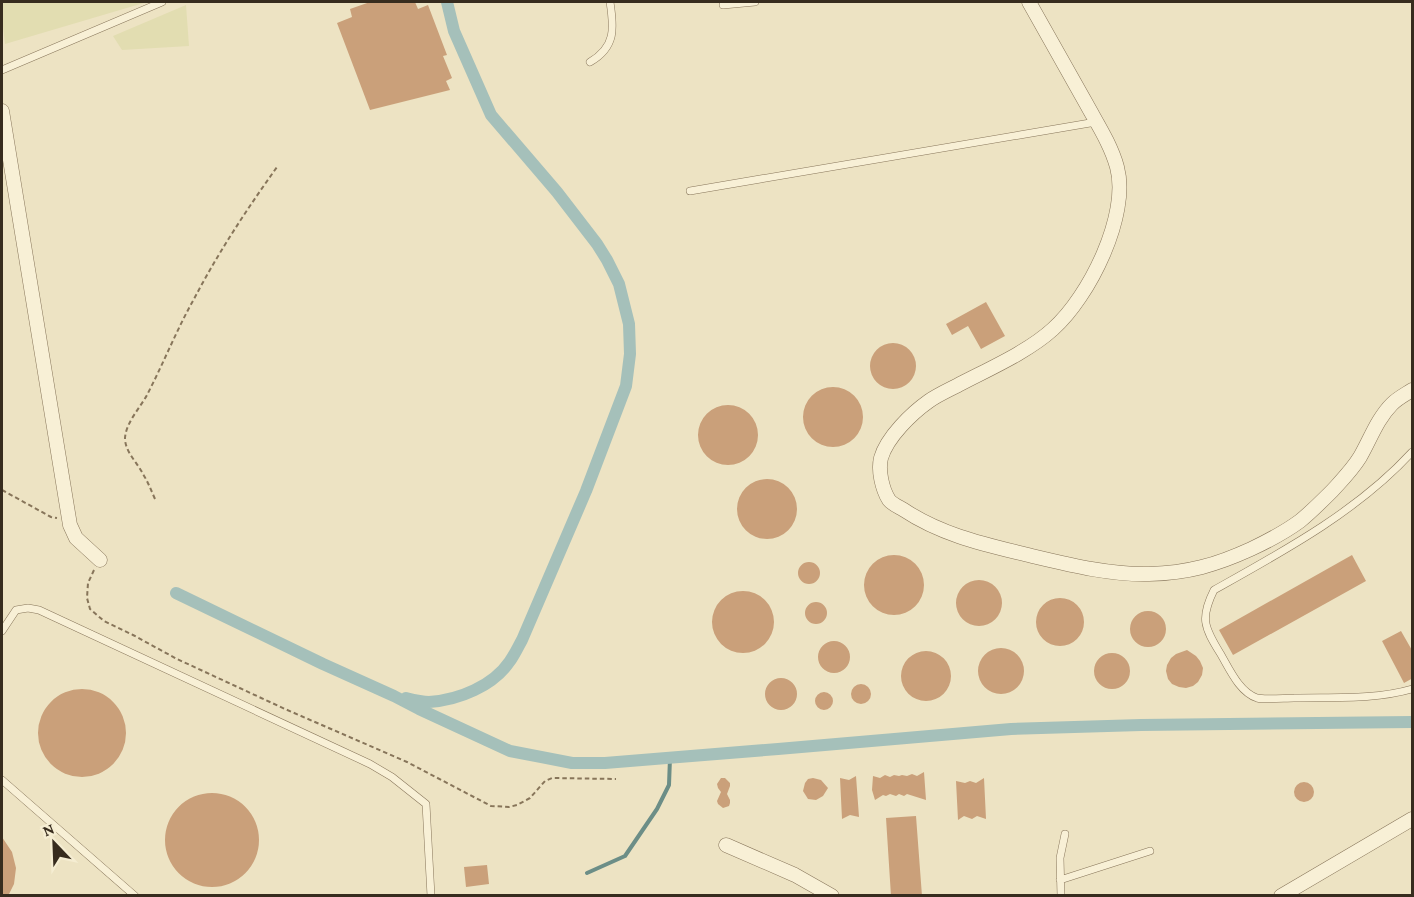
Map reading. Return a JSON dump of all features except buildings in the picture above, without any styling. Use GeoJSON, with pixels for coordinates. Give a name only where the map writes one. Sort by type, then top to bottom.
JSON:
{"type":"FeatureCollection","features":[{"type":"Feature","properties":{"kind":"street"},"geometry":{"type":"LineString","coordinates":[[1029,2],[1096,122],[1116,163],[1120,192],[1114,224],[1103,256],[1089,284],[1053,329],[1023,351],[929,401],[906,421],[887,444],[880,460],[881,480],[889,501],[920,521],[949,534],[998,548],[1124,573],[1163,574],[1195,570],[1253,548],[1300,520],[1345,478],[1383,415],[1393,403],[1413,390]]}},
{"type":"Feature","properties":{"kind":"street"},"geometry":{"type":"LineString","coordinates":[[2,111],[7,177],[70,525],[76,538],[100,560]]}},
{"type":"Feature","properties":{"kind":"street"},"geometry":{"type":"LineString","coordinates":[[1281,896],[1413,819]]}},
{"type":"Feature","properties":{"kind":"street"},"geometry":{"type":"LineString","coordinates":[[726,845],[795,875],[832,896]]}},
{"type":"Feature","properties":{"kind":"lane"},"geometry":{"type":"LineString","coordinates":[[2,70],[162,2]]}},
{"type":"Feature","properties":{"kind":"lane"},"geometry":{"type":"LineString","coordinates":[[591,62],[602,55],[609,45],[613,29],[610,2]]}},
{"type":"Feature","properties":{"kind":"lane"},"geometry":{"type":"LineString","coordinates":[[723,5],[755,2]]}},
{"type":"Feature","properties":{"kind":"lane"},"geometry":{"type":"LineString","coordinates":[[690,191],[1096,122]]}},
{"type":"Feature","properties":{"kind":"lane"},"geometry":{"type":"LineString","coordinates":[[1413,452],[1377,487],[1324,525],[1214,590],[1208,601],[1204,617],[1208,634],[1240,687],[1257,698],[1372,697],[1413,689]]}},
{"type":"Feature","properties":{"kind":"lane"},"geometry":{"type":"LineString","coordinates":[[2,631],[16,610],[28,608],[39,610],[370,764],[392,777],[426,804],[431,896]]}},
{"type":"Feature","properties":{"kind":"lane"},"geometry":{"type":"LineString","coordinates":[[2,780],[135,896]]}},
{"type":"Feature","properties":{"kind":"lane"},"geometry":{"type":"LineString","coordinates":[[1061,896],[1059,858],[1065,834]]}},
{"type":"Feature","properties":{"kind":"lane"},"geometry":{"type":"LineString","coordinates":[[1060,880],[1150,851]]}},
{"type":"Feature","properties":{"kind":"path"},"geometry":{"type":"LineString","coordinates":[[155,499],[149,484],[129,452],[125,434],[147,395],[194,299],[252,202],[276,167]]}},
{"type":"Feature","properties":{"kind":"path"},"geometry":{"type":"LineString","coordinates":[[2,490],[51,517],[60,519],[69,517]]}},
{"type":"Feature","properties":{"kind":"path"},"geometry":{"type":"LineString","coordinates":[[100,560],[88,583],[87,598],[90,609],[104,621],[177,659],[407,762],[491,806],[517,805],[530,798],[545,781],[552,778],[616,779]]}},
{"type":"Feature","properties":{"kind":"shaded area"},"geometry":{"type":"Polygon","coordinates":[[[2,2],[147,2],[5,44],[2,2]]]}},
{"type":"Feature","properties":{"kind":"shaded area"},"geometry":{"type":"Polygon","coordinates":[[[186,5],[189,46],[122,50],[113,36],[186,5]]]}},
{"type":"Feature","properties":{"kind":"waterway"},"geometry":{"type":"LineString","coordinates":[[406,698],[429,702],[463,695],[494,678],[512,658],[522,640],[586,491],[626,386],[630,354],[629,324],[619,284],[607,260],[557,192],[491,115],[454,31],[447,2]]}},
{"type":"Feature","properties":{"kind":"waterway"},"geometry":{"type":"LineString","coordinates":[[176,593],[510,751],[572,763],[605,763],[1011,729],[1412,722]]}},
{"type":"Feature","properties":{"kind":"waterway"},"geometry":{"type":"LineString","coordinates":[[587,873],[625,856],[657,809],[669,785],[670,758]]}}]}
